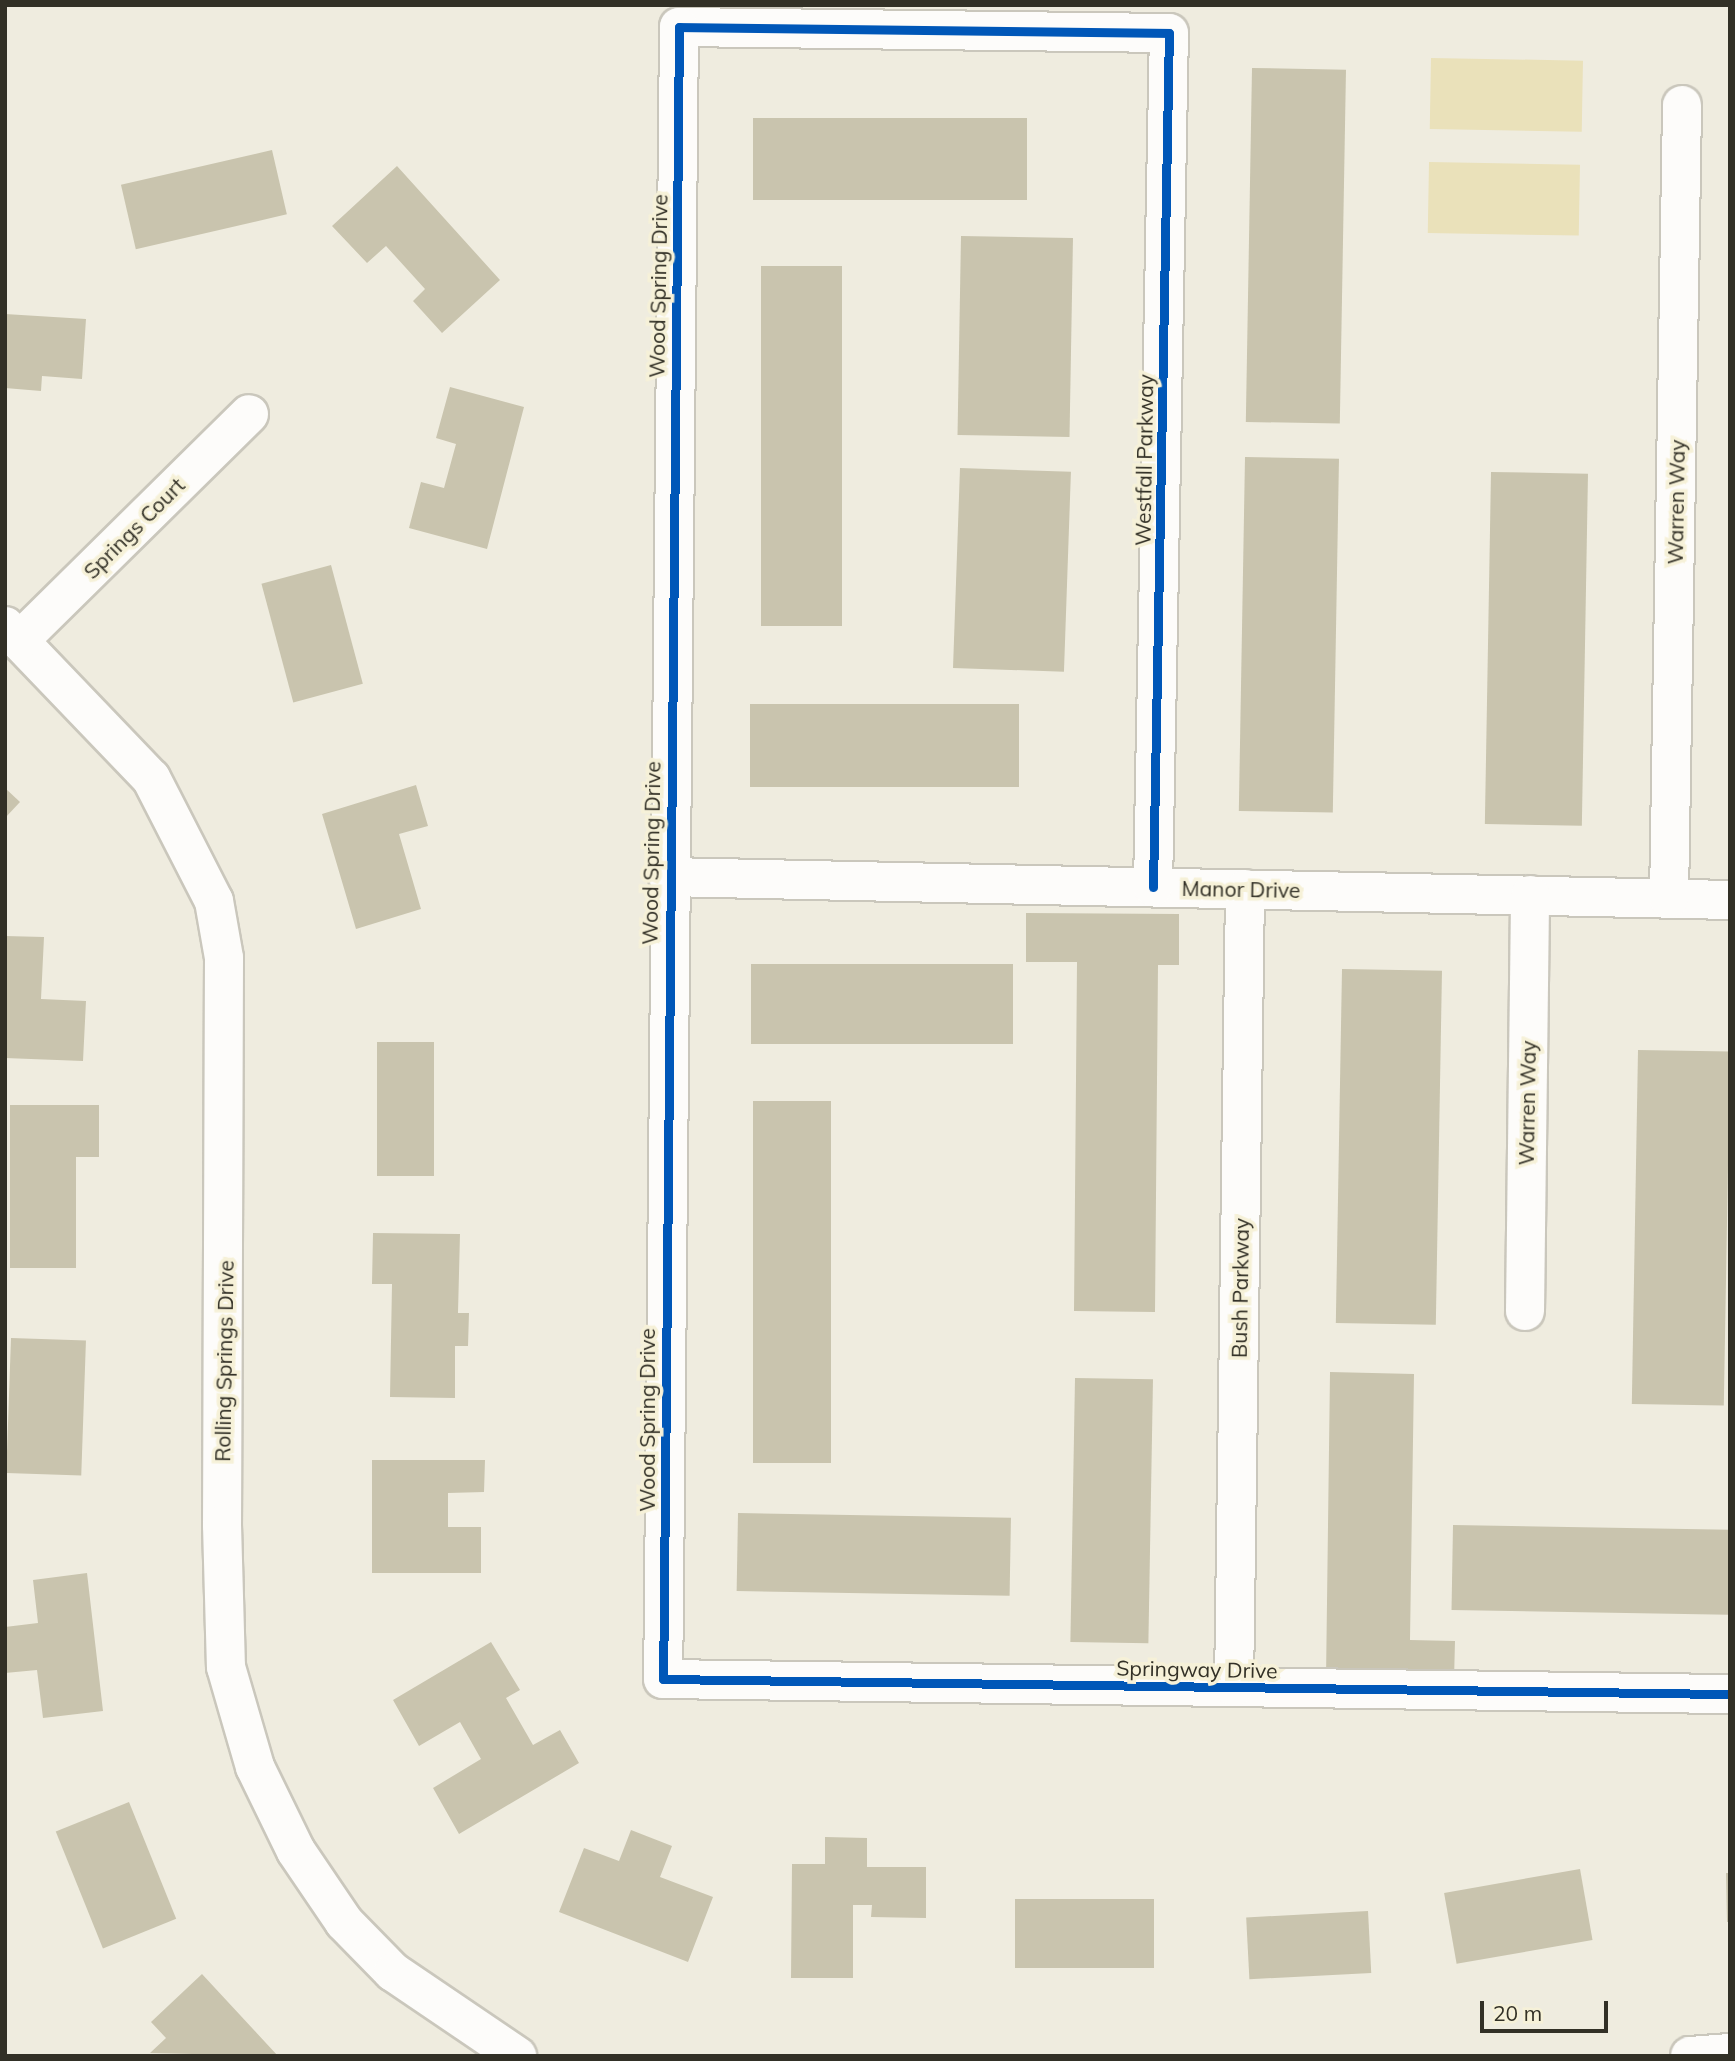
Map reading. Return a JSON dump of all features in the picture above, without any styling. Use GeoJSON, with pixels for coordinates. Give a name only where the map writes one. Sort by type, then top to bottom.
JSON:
{"type":"FeatureCollection","features":[{"type":"Feature","properties":{"kind":"street","name":"Wood Spring Drive"},"geometry":{"type":"LineString","coordinates":[[663,1679],[668,877],[679,27],[1169,33]]}},
{"type":"Feature","properties":{"kind":"street","name":"Westfall Parkway"},"geometry":{"type":"LineString","coordinates":[[1153,887],[1169,33]]}},
{"type":"Feature","properties":{"kind":"street","name":"Warren Way"},"geometry":{"type":"LineString","coordinates":[[1669,899],[1682,105]]}},
{"type":"Feature","properties":{"kind":"street","name":"Springs Court"},"geometry":{"type":"LineString","coordinates":[[12,634],[249,414]]}},
{"type":"Feature","properties":{"kind":"street","name":"Rolling Springs Drive"},"geometry":{"type":"LineString","coordinates":[[12,634],[151,778],[214,901],[225,999],[222,1525],[226,1667],[255,1767],[296,1852],[344,1922],[393,1972],[517,2056]]}},
{"type":"Feature","properties":{"kind":"street","name":"Manor Drive"},"geometry":{"type":"LineString","coordinates":[[668,877],[1730,900]]}},
{"type":"Feature","properties":{"kind":"street","name":"Bush Parkway"},"geometry":{"type":"LineString","coordinates":[[1234,1687],[1245,889]]}},
{"type":"Feature","properties":{"kind":"street","name":"Warren Way"},"geometry":{"type":"LineString","coordinates":[[1525,1311],[1530,895]]}},
{"type":"Feature","properties":{"kind":"street","name":"Springway Drive"},"geometry":{"type":"LineString","coordinates":[[663,1679],[1730,1694]]}},
{"type":"Feature","properties":{"kind":"street"},"geometry":{"type":"LineString","coordinates":[[1690,2056],[1730,2053]]}},
{"type":"Feature","properties":{"kind":"shaded area"},"geometry":{"type":"Polygon","coordinates":[[[1431,58],[1583,61],[1582,132],[1430,129],[1431,58]]]}},
{"type":"Feature","properties":{"kind":"shaded area"},"geometry":{"type":"Polygon","coordinates":[[[1429,162],[1580,165],[1579,236],[1428,233],[1429,162]]]}},
{"type":"Feature","properties":{"kind":"building"},"geometry":{"type":"Polygon","coordinates":[[[1252,68],[1346,70],[1340,424],[1246,422],[1252,68]]]}},
{"type":"Feature","properties":{"kind":"building"},"geometry":{"type":"Polygon","coordinates":[[[753,118],[1027,118],[1027,200],[753,200],[753,118]]]}},
{"type":"Feature","properties":{"kind":"building"},"geometry":{"type":"Polygon","coordinates":[[[272,150],[287,214],[136,249],[121,185],[272,150]]]}},
{"type":"Feature","properties":{"kind":"building"},"geometry":{"type":"Polygon","coordinates":[[[397,166],[500,280],[442,333],[413,301],[425,289],[386,246],[367,263],[332,226],[397,166]]]}},
{"type":"Feature","properties":{"kind":"building"},"geometry":{"type":"Polygon","coordinates":[[[961,236],[1073,238],[1070,437],[958,435],[961,236]]]}},
{"type":"Feature","properties":{"kind":"building"},"geometry":{"type":"Polygon","coordinates":[[[761,266],[842,266],[842,626],[761,626],[761,266]]]}},
{"type":"Feature","properties":{"kind":"building"},"geometry":{"type":"Polygon","coordinates":[[[5,314],[86,319],[82,379],[42,376],[41,391],[5,388],[5,314]]]}},
{"type":"Feature","properties":{"kind":"building"},"geometry":{"type":"Polygon","coordinates":[[[450,387],[524,407],[487,549],[409,528],[421,482],[444,488],[456,444],[436,438],[450,387]]]}},
{"type":"Feature","properties":{"kind":"building"},"geometry":{"type":"Polygon","coordinates":[[[1245,457],[1339,459],[1333,813],[1239,811],[1245,457]]]}},
{"type":"Feature","properties":{"kind":"building"},"geometry":{"type":"Polygon","coordinates":[[[960,468],[1071,472],[1064,672],[953,668],[960,468]]]}},
{"type":"Feature","properties":{"kind":"building"},"geometry":{"type":"Polygon","coordinates":[[[1491,472],[1588,474],[1582,826],[1485,824],[1491,472]]]}},
{"type":"Feature","properties":{"kind":"building"},"geometry":{"type":"Polygon","coordinates":[[[331,565],[363,684],[293,702],[261,584],[331,565]]]}},
{"type":"Feature","properties":{"kind":"building"},"geometry":{"type":"Polygon","coordinates":[[[750,704],[1019,704],[1019,787],[750,787],[750,704]]]}},
{"type":"Feature","properties":{"kind":"building"},"geometry":{"type":"Polygon","coordinates":[[[416,785],[428,826],[399,834],[421,909],[356,929],[322,814],[416,785]]]}},
{"type":"Feature","properties":{"kind":"building"},"geometry":{"type":"Polygon","coordinates":[[[5,788],[20,802],[5,818],[5,788]]]}},
{"type":"Feature","properties":{"kind":"building"},"geometry":{"type":"Polygon","coordinates":[[[1026,913],[1179,914],[1179,965],[1158,965],[1155,1312],[1074,1311],[1077,962],[1026,962],[1026,913]]]}},
{"type":"Feature","properties":{"kind":"building"},"geometry":{"type":"Polygon","coordinates":[[[5,936],[44,937],[41,999],[86,1001],[83,1061],[5,1058],[5,936]]]}},
{"type":"Feature","properties":{"kind":"building"},"geometry":{"type":"Polygon","coordinates":[[[751,964],[1013,964],[1013,1044],[751,1044],[751,964]]]}},
{"type":"Feature","properties":{"kind":"building"},"geometry":{"type":"Polygon","coordinates":[[[1342,969],[1442,971],[1436,1325],[1336,1323],[1342,969]]]}},
{"type":"Feature","properties":{"kind":"building"},"geometry":{"type":"Polygon","coordinates":[[[377,1042],[434,1042],[434,1176],[377,1176],[377,1042]]]}},
{"type":"Feature","properties":{"kind":"building"},"geometry":{"type":"Polygon","coordinates":[[[1638,1050],[1730,1052],[1724,1406],[1632,1404],[1638,1050]]]}},
{"type":"Feature","properties":{"kind":"building"},"geometry":{"type":"Polygon","coordinates":[[[753,1101],[831,1101],[831,1463],[753,1463],[753,1101]]]}},
{"type":"Feature","properties":{"kind":"building"},"geometry":{"type":"Polygon","coordinates":[[[10,1105],[99,1105],[99,1157],[76,1157],[76,1268],[10,1268],[10,1105]]]}},
{"type":"Feature","properties":{"kind":"building"},"geometry":{"type":"Polygon","coordinates":[[[373,1233],[460,1234],[458,1313],[469,1313],[468,1346],[455,1346],[455,1398],[390,1397],[392,1284],[372,1284],[373,1233]]]}},
{"type":"Feature","properties":{"kind":"building"},"geometry":{"type":"Polygon","coordinates":[[[11,1338],[86,1341],[81,1476],[6,1473],[11,1338]]]}},
{"type":"Feature","properties":{"kind":"building"},"geometry":{"type":"Polygon","coordinates":[[[1330,1372],[1414,1374],[1410,1640],[1455,1641],[1454,1680],[1326,1679],[1330,1372]]]}},
{"type":"Feature","properties":{"kind":"building"},"geometry":{"type":"Polygon","coordinates":[[[1075,1378],[1153,1379],[1148,1643],[1070,1642],[1075,1378]]]}},
{"type":"Feature","properties":{"kind":"building"},"geometry":{"type":"Polygon","coordinates":[[[372,1460],[485,1460],[484,1492],[448,1493],[448,1527],[481,1527],[481,1573],[372,1573],[372,1460]]]}},
{"type":"Feature","properties":{"kind":"building"},"geometry":{"type":"Polygon","coordinates":[[[738,1513],[1011,1518],[1010,1596],[737,1591],[738,1513]]]}},
{"type":"Feature","properties":{"kind":"building"},"geometry":{"type":"Polygon","coordinates":[[[1453,1525],[1730,1530],[1728,1615],[1452,1610],[1453,1525]]]}},
{"type":"Feature","properties":{"kind":"building"},"geometry":{"type":"Polygon","coordinates":[[[87,1573],[103,1711],[43,1718],[37,1670],[5,1673],[5,1627],[38,1623],[33,1580],[87,1573]]]}},
{"type":"Feature","properties":{"kind":"building"},"geometry":{"type":"Polygon","coordinates":[[[491,1642],[520,1690],[506,1698],[533,1745],[560,1730],[579,1763],[459,1834],[433,1788],[481,1759],[460,1722],[419,1746],[393,1700],[491,1642]]]}},
{"type":"Feature","properties":{"kind":"building"},"geometry":{"type":"Polygon","coordinates":[[[129,1802],[176,1919],[103,1948],[56,1832],[129,1802]]]}},
{"type":"Feature","properties":{"kind":"building"},"geometry":{"type":"Polygon","coordinates":[[[631,1830],[672,1846],[660,1877],[713,1897],[688,1962],[559,1912],[584,1848],[619,1861],[631,1830]]]}},
{"type":"Feature","properties":{"kind":"building"},"geometry":{"type":"Polygon","coordinates":[[[825,1837],[867,1838],[867,1867],[926,1867],[926,1918],[871,1917],[872,1905],[853,1905],[853,1978],[791,1978],[792,1864],[825,1864],[825,1837]]]}},
{"type":"Feature","properties":{"kind":"building"},"geometry":{"type":"Polygon","coordinates":[[[1580,1869],[1593,1940],[1457,1964],[1444,1893],[1580,1869]]]}},
{"type":"Feature","properties":{"kind":"building"},"geometry":{"type":"Polygon","coordinates":[[[1726,1873],[1730,1873],[1730,1922],[1727,1922],[1726,1873]]]}},
{"type":"Feature","properties":{"kind":"building"},"geometry":{"type":"Polygon","coordinates":[[[1015,1899],[1154,1899],[1154,1968],[1015,1968],[1015,1899]]]}},
{"type":"Feature","properties":{"kind":"building"},"geometry":{"type":"Polygon","coordinates":[[[1368,1911],[1371,1973],[1249,1979],[1246,1917],[1368,1911]]]}},
{"type":"Feature","properties":{"kind":"building"},"geometry":{"type":"Polygon","coordinates":[[[202,1974],[278,2056],[150,2053],[166,2038],[151,2022],[202,1974]]]}},
{"type":"Feature","properties":{"kind":"cycle path"},"geometry":{"type":"LineString","coordinates":[[1153,887],[1169,33],[679,27],[663,1679],[1730,1694]]}}]}
